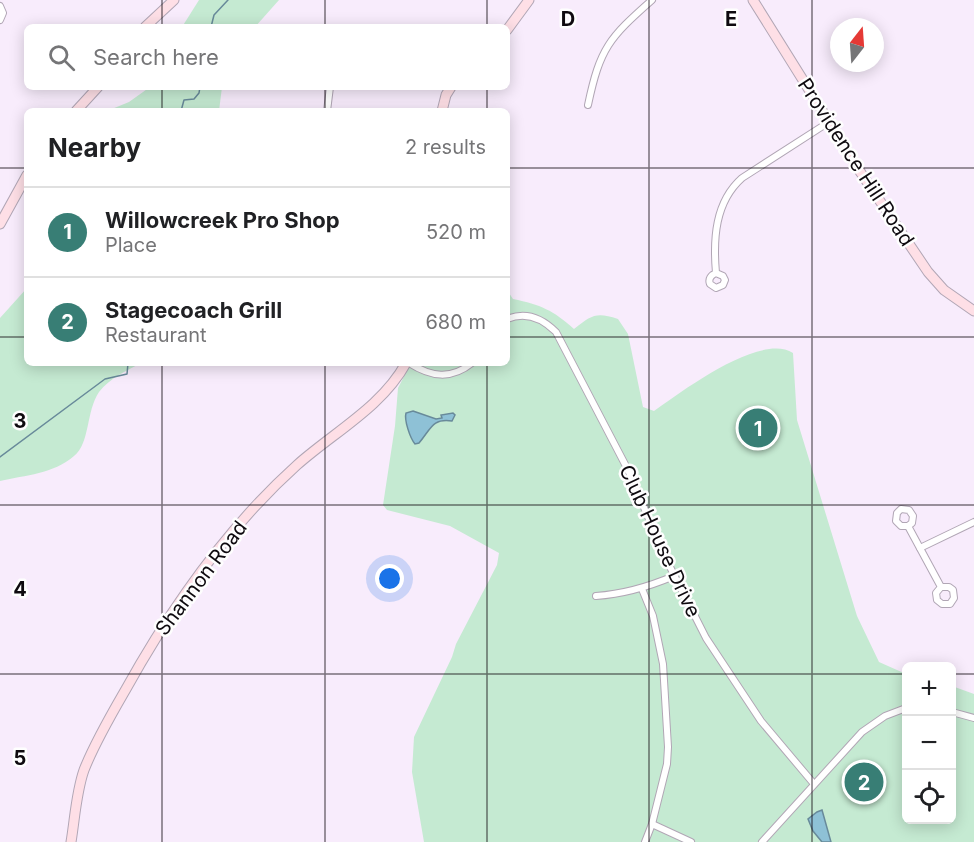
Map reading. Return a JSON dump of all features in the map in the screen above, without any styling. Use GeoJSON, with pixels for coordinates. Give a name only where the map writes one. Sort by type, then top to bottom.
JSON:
{"type":"FeatureCollection","features":[{"type":"Feature","properties":{"kind":"street"},"geometry":{"type":"LineString","coordinates":[[149,24],[174,0]]}},
{"type":"Feature","properties":{"kind":"street"},"geometry":{"type":"LineString","coordinates":[[510,27],[526,8],[529,0]]}},
{"type":"Feature","properties":{"kind":"street"},"geometry":{"type":"LineString","coordinates":[[588,105],[596,70],[606,47],[620,28],[652,0]]}},
{"type":"Feature","properties":{"kind":"street","name":"Providence Hill Road"},"geometry":{"type":"LineString","coordinates":[[753,0],[829,122],[928,272],[944,290],[974,311]]}},
{"type":"Feature","properties":{"kind":"street"},"geometry":{"type":"LineString","coordinates":[[0,6],[3,13],[0,20]]}},
{"type":"Feature","properties":{"kind":"street"},"geometry":{"type":"LineString","coordinates":[[79,108],[95,90]]}},
{"type":"Feature","properties":{"kind":"street"},"geometry":{"type":"LineString","coordinates":[[327,108],[330,90]]}},
{"type":"Feature","properties":{"kind":"street"},"geometry":{"type":"LineString","coordinates":[[443,108],[449,90]]}},
{"type":"Feature","properties":{"kind":"street"},"geometry":{"type":"LineString","coordinates":[[716,273],[718,218],[726,195],[742,178],[829,122]]}},
{"type":"Feature","properties":{"kind":"street"},"geometry":{"type":"LineString","coordinates":[[0,224],[24,180]]}},
{"type":"Feature","properties":{"kind":"street","name":"Club House Drive"},"geometry":{"type":"LineString","coordinates":[[510,318],[521,315],[532,316],[548,323],[556,332],[630,475],[674,576],[706,638],[761,721],[814,784]]}},
{"type":"Feature","properties":{"kind":"street","name":"Shannon Road"},"geometry":{"type":"LineString","coordinates":[[71,842],[81,783],[88,762],[118,703],[166,620],[211,560],[271,490],[297,465],[381,397],[405,366]]}},
{"type":"Feature","properties":{"kind":"street"},"geometry":{"type":"LineString","coordinates":[[414,366],[440,376],[452,375],[468,366]]}},
{"type":"Feature","properties":{"kind":"street"},"geometry":{"type":"LineString","coordinates":[[920,548],[974,522]]}},
{"type":"Feature","properties":{"kind":"street"},"geometry":{"type":"LineString","coordinates":[[908,526],[941,587]]}},
{"type":"Feature","properties":{"kind":"street"},"geometry":{"type":"LineString","coordinates":[[596,596],[642,589],[674,576]]}},
{"type":"Feature","properties":{"kind":"street"},"geometry":{"type":"LineString","coordinates":[[642,589],[653,616],[663,664],[668,744],[667,764],[652,825],[645,842]]}},
{"type":"Feature","properties":{"kind":"street"},"geometry":{"type":"LineString","coordinates":[[762,842],[871,724],[902,710]]}},
{"type":"Feature","properties":{"kind":"street"},"geometry":{"type":"LineString","coordinates":[[956,713],[974,718]]}},
{"type":"Feature","properties":{"kind":"street"},"geometry":{"type":"LineString","coordinates":[[652,825],[691,842]]}},
{"type":"Feature","properties":{"kind":"green space"},"geometry":{"type":"Polygon","coordinates":[[[199,0],[279,0],[258,24],[184,24],[199,0]]]}},
{"type":"Feature","properties":{"kind":"green space"},"geometry":{"type":"Polygon","coordinates":[[[146,90],[222,90],[219,108],[114,108],[129,102],[146,90]]]}},
{"type":"Feature","properties":{"kind":"green space"},"geometry":{"type":"Polygon","coordinates":[[[24,291],[24,366],[135,366],[113,379],[99,392],[92,408],[83,444],[74,456],[57,467],[0,481],[0,318],[24,291]]]}},
{"type":"Feature","properties":{"kind":"green space"},"geometry":{"type":"Polygon","coordinates":[[[510,294],[513,299],[546,309],[574,329],[594,316],[618,319],[628,334],[643,407],[654,411],[701,379],[742,357],[761,351],[779,349],[793,353],[797,420],[857,616],[879,662],[902,672],[902,824],[956,824],[956,687],[974,694],[974,842],[424,842],[412,772],[414,737],[456,644],[497,565],[499,553],[450,526],[387,510],[383,505],[395,426],[398,388],[409,366],[510,366],[510,294]]]}},
{"type":"Feature","properties":{"kind":"water"},"geometry":{"type":"Polygon","coordinates":[[[413,411],[436,419],[442,418],[441,415],[453,413],[455,415],[452,421],[436,423],[419,443],[415,444],[408,429],[406,416],[406,413],[413,411]]]}},
{"type":"Feature","properties":{"kind":"water"},"geometry":{"type":"Polygon","coordinates":[[[822,810],[831,842],[822,842],[813,831],[808,819],[822,810]]]}},
{"type":"Feature","properties":{"kind":"waterway"},"geometry":{"type":"LineString","coordinates":[[212,24],[214,15],[228,0]]}},
{"type":"Feature","properties":{"kind":"waterway"},"geometry":{"type":"LineString","coordinates":[[182,108],[184,100],[194,99],[200,90]]}},
{"type":"Feature","properties":{"kind":"waterway"},"geometry":{"type":"LineString","coordinates":[[0,457],[105,379],[127,374],[128,366]]}},
{"type":"Feature","properties":{"kind":"place","name":"Willowcreek Pro Shop"},"geometry":{"type":"Point","coordinates":[758,428]}},
{"type":"Feature","properties":{"kind":"place","name":"Stagecoach Grill"},"geometry":{"type":"Point","coordinates":[864,782]}}]}
